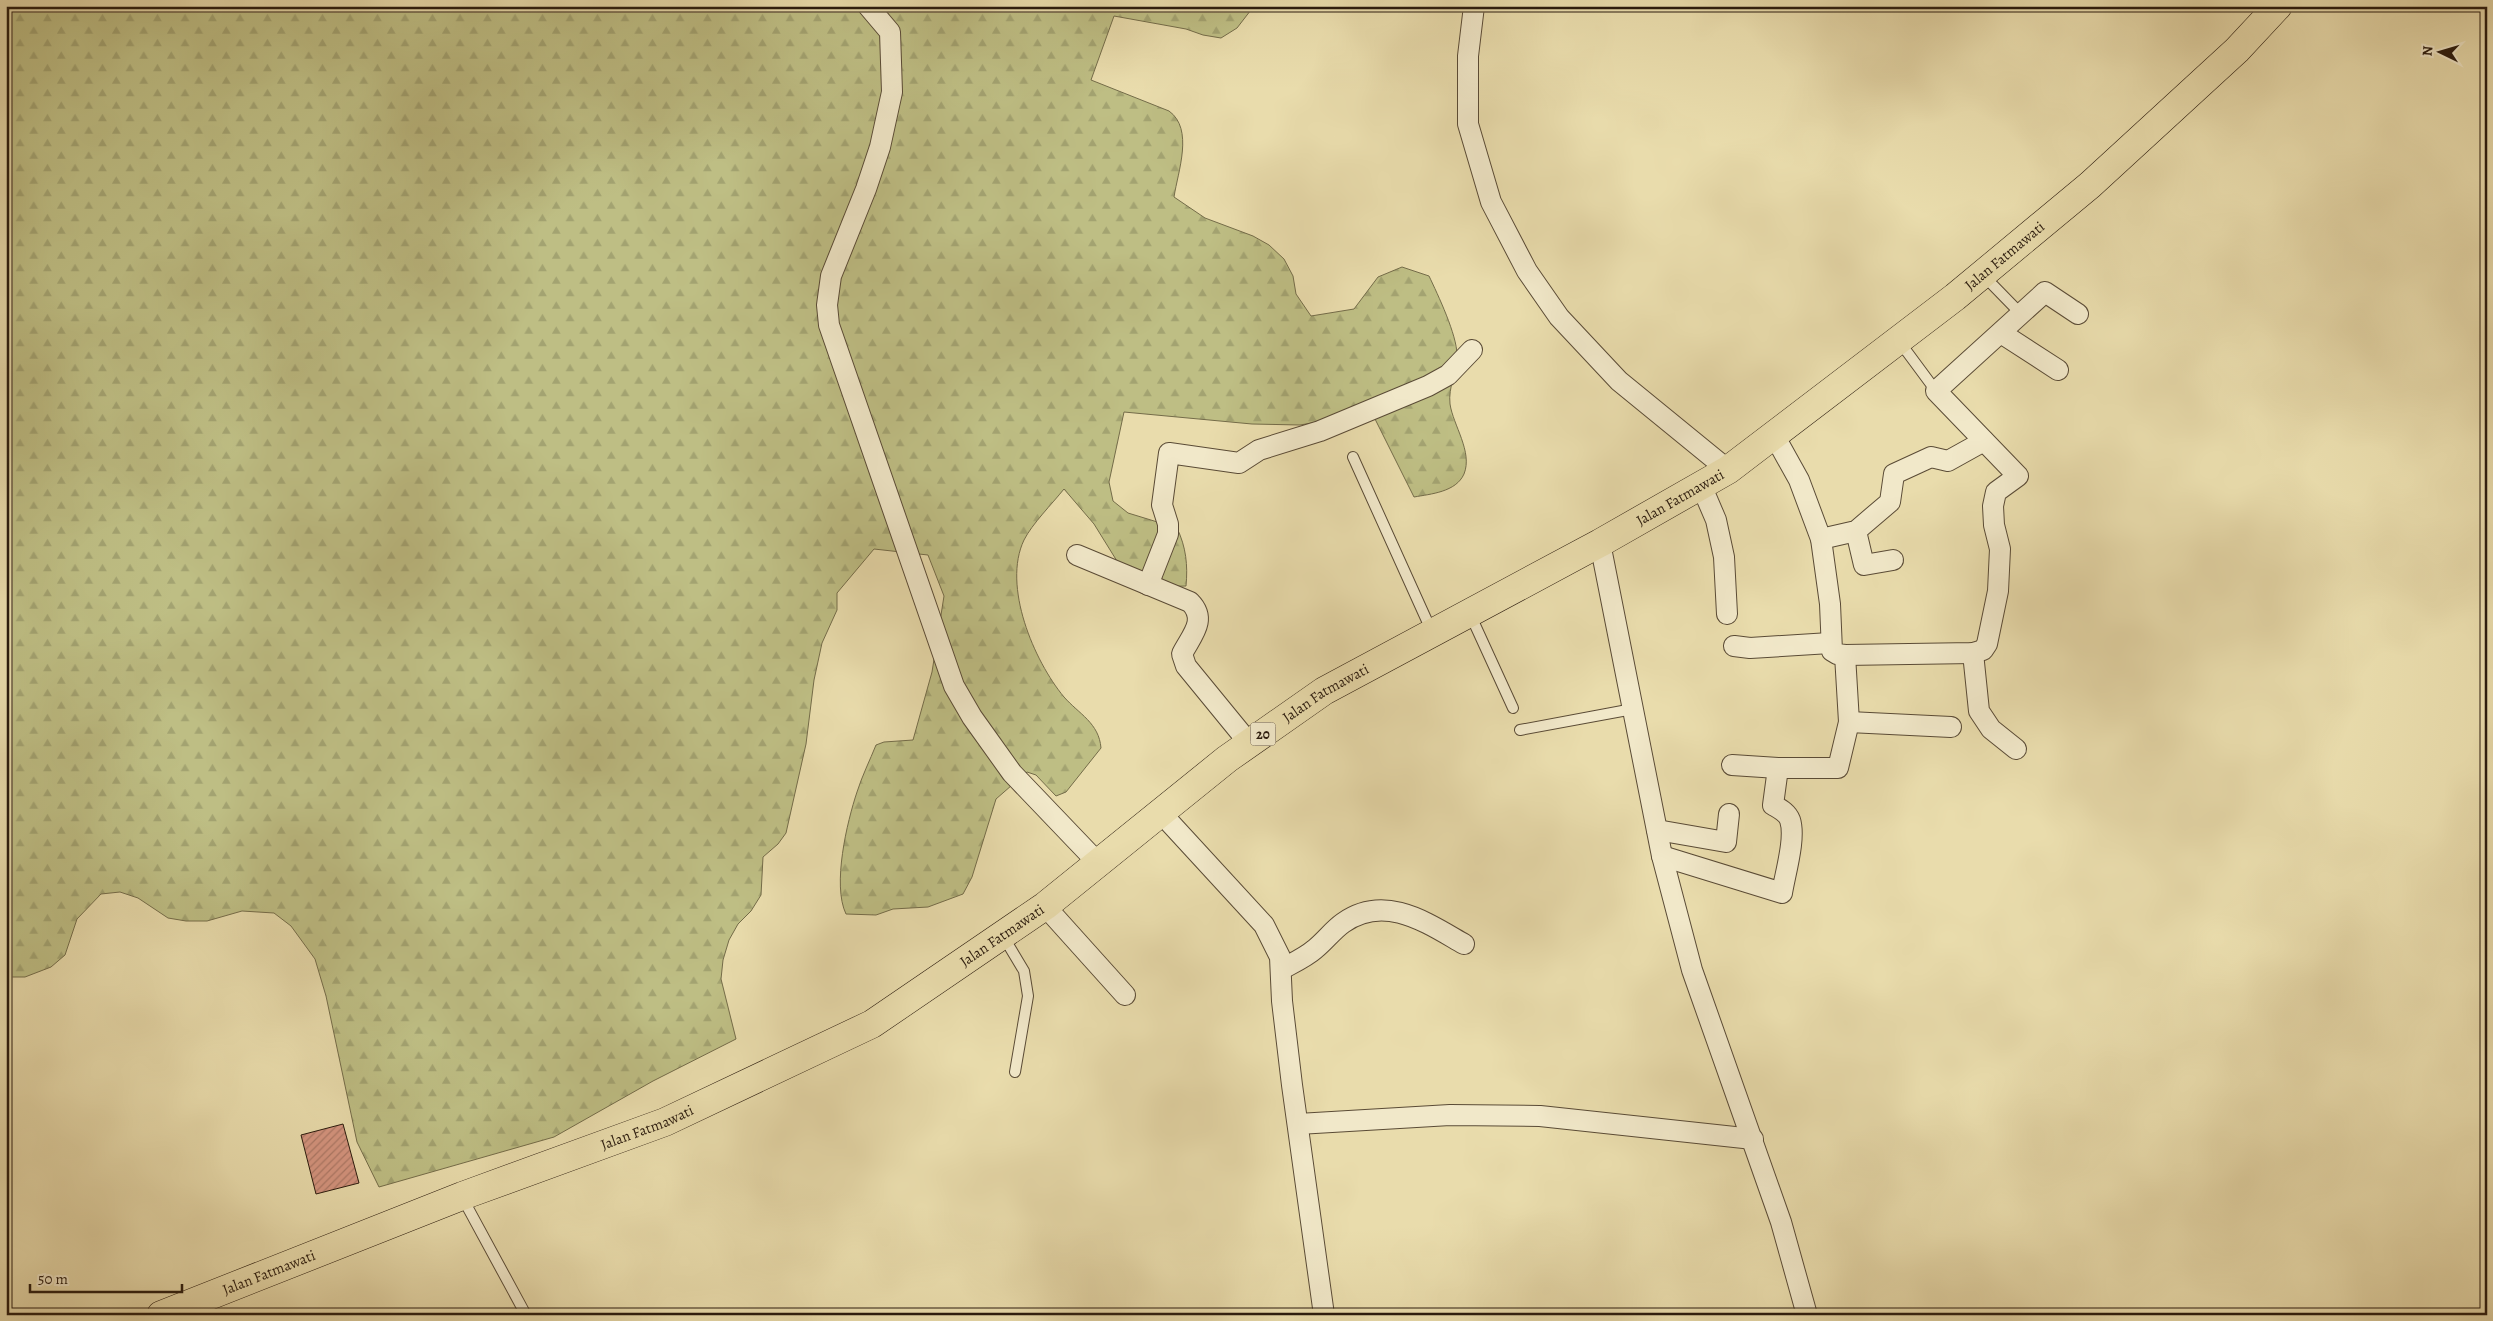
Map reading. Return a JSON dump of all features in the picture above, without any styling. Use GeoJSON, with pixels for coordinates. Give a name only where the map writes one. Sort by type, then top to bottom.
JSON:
{"type":"FeatureCollection","features":[{"type":"Feature","properties":{"kind":"highway","name":"Jalan Fatmawati"},"geometry":{"type":"LineString","coordinates":[[161,1315],[462,1196],[665,1122],[872,1024],[1045,906],[1249,743],[1324,692],[1600,543],[1728,470],[1898,341],[2090,185],[2237,50],[2278,6]]}},
{"type":"Feature","properties":{"kind":"street"},"geometry":{"type":"LineString","coordinates":[[868,6],[890,32],[892,92],[880,147],[869,181],[831,276],[826,304],[829,325],[954,686],[972,717],[1012,773],[1099,864]]}},
{"type":"Feature","properties":{"kind":"street"},"geometry":{"type":"LineString","coordinates":[[1473,6],[1468,56],[1468,124],[1491,202],[1527,271],[1559,317],[1619,381],[1728,470]]}},
{"type":"Feature","properties":{"kind":"street"},"geometry":{"type":"LineString","coordinates":[[1734,646],[1750,648],[1973,653],[1983,650],[1987,644],[1998,591],[2000,549],[1994,516],[1996,492],[2018,476],[1936,391],[2045,292],[2078,314]]}},
{"type":"Feature","properties":{"kind":"street"},"geometry":{"type":"LineString","coordinates":[[2000,333],[2058,370]]}},
{"type":"Feature","properties":{"kind":"street"},"geometry":{"type":"LineString","coordinates":[[1148,585],[1168,534],[1168,524],[1162,506],[1169,454],[1239,463],[1260,450],[1320,431],[1428,386],[1448,375],[1472,350]]}},
{"type":"Feature","properties":{"kind":"street"},"geometry":{"type":"LineString","coordinates":[[1732,765],[1778,768],[1838,768],[1849,722],[1821,540],[1799,480],[1774,435]]}},
{"type":"Feature","properties":{"kind":"street"},"geometry":{"type":"LineString","coordinates":[[1821,540],[1856,531],[1890,502],[1894,474],[1931,457],[1948,461],[1984,441]]}},
{"type":"Feature","properties":{"kind":"street"},"geometry":{"type":"LineString","coordinates":[[1701,485],[1716,520],[1724,557],[1728,614]]}},
{"type":"Feature","properties":{"kind":"street"},"geometry":{"type":"LineString","coordinates":[[1856,531],[1864,564],[1893,560]]}},
{"type":"Feature","properties":{"kind":"street"},"geometry":{"type":"LineString","coordinates":[[1600,543],[1662,856],[1692,970],[1781,1222],[1807,1315]]}},
{"type":"Feature","properties":{"kind":"street"},"geometry":{"type":"LineString","coordinates":[[1077,555],[1190,602],[1197,609],[1199,618],[1196,630],[1182,654],[1186,666],[1249,743]]}},
{"type":"Feature","properties":{"kind":"street"},"geometry":{"type":"LineString","coordinates":[[1973,653],[1978,711],[1991,729],[2016,749]]}},
{"type":"Feature","properties":{"kind":"street"},"geometry":{"type":"LineString","coordinates":[[1849,722],[1951,726]]}},
{"type":"Feature","properties":{"kind":"street"},"geometry":{"type":"LineString","coordinates":[[1662,856],[1782,893],[1792,832],[1790,819],[1784,812],[1773,805],[1778,768]]}},
{"type":"Feature","properties":{"kind":"street"},"geometry":{"type":"LineString","coordinates":[[1161,813],[1264,925],[1280,957],[1282,1001],[1324,1315]]}},
{"type":"Feature","properties":{"kind":"street"},"geometry":{"type":"LineString","coordinates":[[1657,830],[1726,842],[1729,814]]}},
{"type":"Feature","properties":{"kind":"street"},"geometry":{"type":"LineString","coordinates":[[1045,906],[1125,995]]}},
{"type":"Feature","properties":{"kind":"street"},"geometry":{"type":"LineString","coordinates":[[1282,969],[1313,951],[1342,924],[1366,912],[1397,910],[1418,918],[1464,944]]}},
{"type":"Feature","properties":{"kind":"street"},"geometry":{"type":"LineString","coordinates":[[1298,1124],[1450,1116],[1540,1116],[1753,1139]]}},
{"type":"Feature","properties":{"kind":"lane"},"geometry":{"type":"LineString","coordinates":[[1982,274],[2021,314]]}},
{"type":"Feature","properties":{"kind":"lane"},"geometry":{"type":"LineString","coordinates":[[1898,341],[1936,391]]}},
{"type":"Feature","properties":{"kind":"lane"},"geometry":{"type":"LineString","coordinates":[[1353,457],[1432,633]]}},
{"type":"Feature","properties":{"kind":"lane"},"geometry":{"type":"LineString","coordinates":[[1470,613],[1513,708]]}},
{"type":"Feature","properties":{"kind":"lane"},"geometry":{"type":"LineString","coordinates":[[1520,730],[1633,709]]}},
{"type":"Feature","properties":{"kind":"lane"},"geometry":{"type":"LineString","coordinates":[[1003,935],[1024,971],[1028,996],[1015,1072]]}},
{"type":"Feature","properties":{"kind":"lane"},"geometry":{"type":"LineString","coordinates":[[462,1196],[526,1315]]}},
{"type":"Feature","properties":{"kind":"green space"},"geometry":{"type":"Polygon","coordinates":[[[6,6],[1254,6],[1237,28],[1221,38],[1203,35],[1186,29],[1114,16],[1091,80],[1169,111],[1177,119],[1183,139],[1181,163],[1174,197],[1205,218],[1253,236],[1269,245],[1284,259],[1293,276],[1296,294],[1311,316],[1354,309],[1378,277],[1402,267],[1429,276],[1446,315],[1456,347],[1457,361],[1450,392],[1450,404],[1466,457],[1464,474],[1455,485],[1449,488],[1414,497],[1372,413],[1300,425],[1252,424],[1124,412],[1109,482],[1113,501],[1128,513],[1177,528],[1186,556],[1186,586],[1145,587],[1125,574],[1094,524],[1064,489],[1024,540],[1018,558],[1019,600],[1032,644],[1042,664],[1064,697],[1092,725],[1101,748],[1066,792],[1056,796],[1036,775],[1027,772],[996,799],[972,877],[963,894],[928,907],[893,909],[876,915],[846,914],[840,887],[841,871],[845,836],[853,805],[876,745],[884,742],[913,740],[932,672],[944,596],[928,555],[874,549],[837,593],[837,610],[822,643],[814,680],[806,744],[786,833],[778,844],[763,857],[761,895],[751,911],[738,924],[729,940],[723,960],[721,979],[736,1039],[653,1081],[554,1137],[379,1187],[357,1142],[326,996],[315,959],[291,926],[274,913],[242,911],[207,921],[186,921],[168,918],[138,898],[120,892],[101,894],[77,919],[65,955],[51,967],[25,977],[6,977],[6,6]]]}},
{"type":"Feature","properties":{"kind":"building"},"geometry":{"type":"Polygon","coordinates":[[[343,1124],[359,1183],[316,1194],[301,1135],[343,1124]]]}}]}
